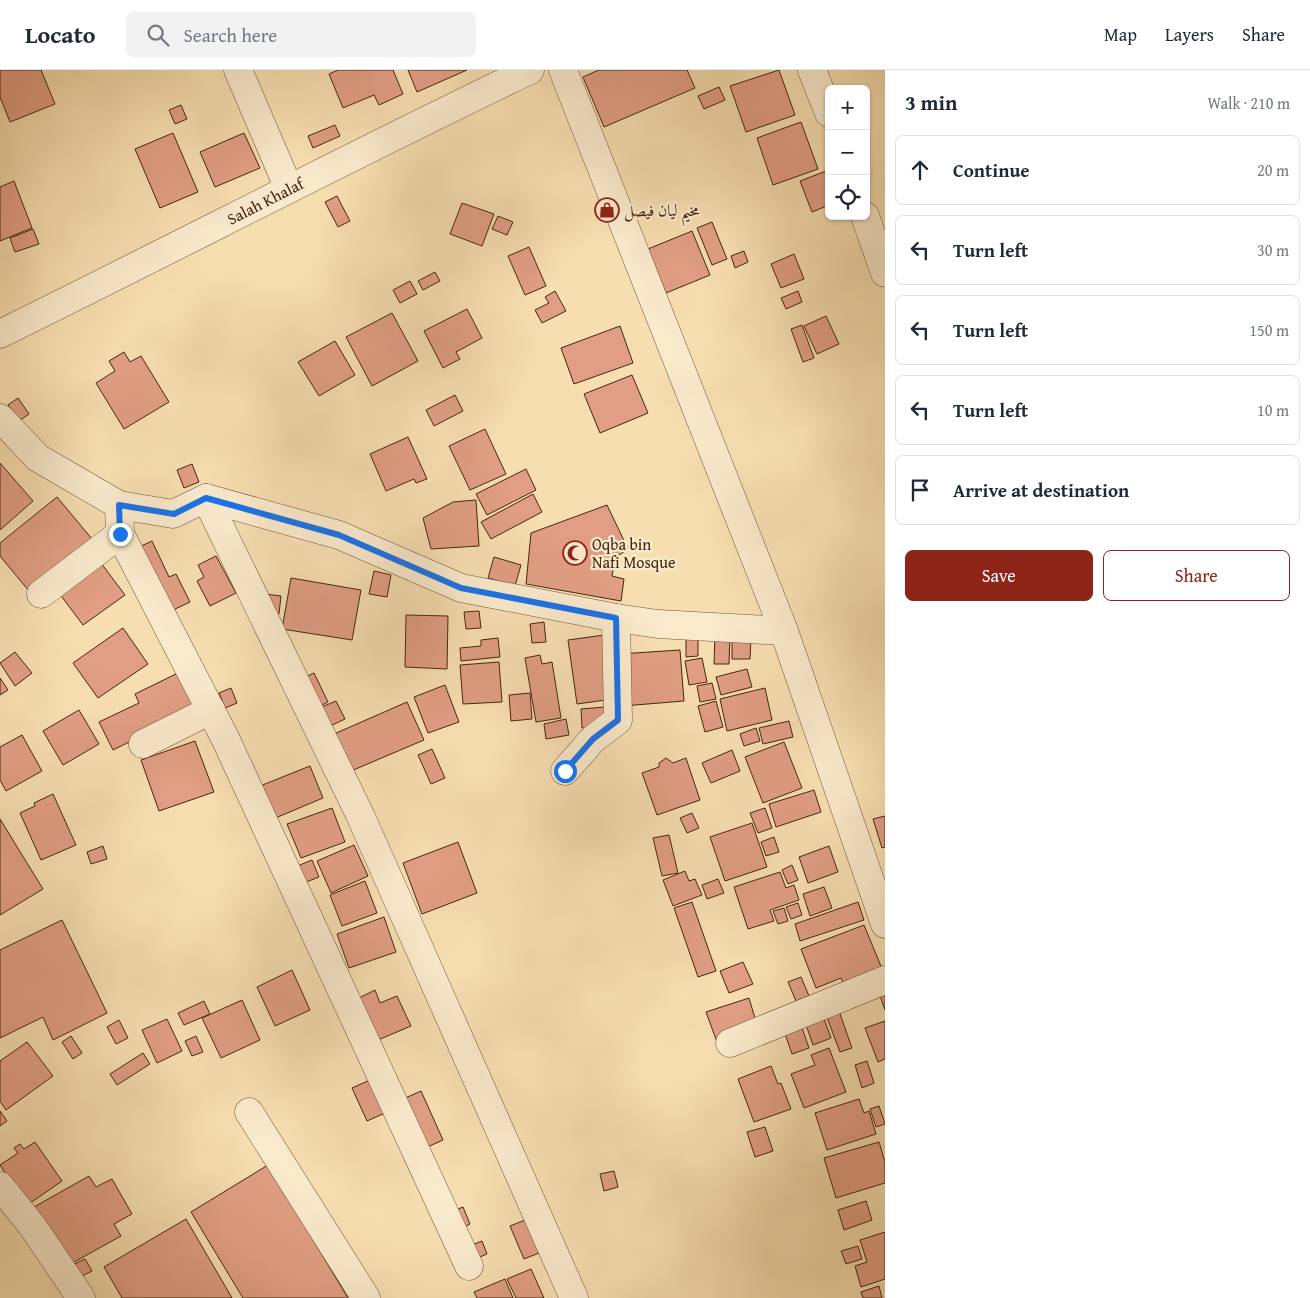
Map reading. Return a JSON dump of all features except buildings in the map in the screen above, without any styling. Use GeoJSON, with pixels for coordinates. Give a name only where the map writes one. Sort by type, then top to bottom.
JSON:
{"type":"FeatureCollection","features":[{"type":"Feature","properties":{"kind":"street"},"geometry":{"type":"LineString","coordinates":[[238,70],[289,189]]}},
{"type":"Feature","properties":{"kind":"street","name":"Salah Khalaf"},"geometry":{"type":"LineString","coordinates":[[0,334],[530,70]]}},
{"type":"Feature","properties":{"kind":"street"},"geometry":{"type":"LineString","coordinates":[[562,70],[784,630],[885,924]]}},
{"type":"Feature","properties":{"kind":"street"},"geometry":{"type":"LineString","coordinates":[[812,70],[825,103]]}},
{"type":"Feature","properties":{"kind":"street"},"geometry":{"type":"LineString","coordinates":[[866,220],[885,273]]}},
{"type":"Feature","properties":{"kind":"street"},"geometry":{"type":"LineString","coordinates":[[0,418],[38,458],[119,505],[174,514],[206,498],[339,535],[461,588],[616,618],[658,624],[784,630]]}},
{"type":"Feature","properties":{"kind":"street"},"geometry":{"type":"LineString","coordinates":[[206,498],[361,817],[574,1298]]}},
{"type":"Feature","properties":{"kind":"street"},"geometry":{"type":"LineString","coordinates":[[119,505],[120,534],[211,710],[469,1266]]}},
{"type":"Feature","properties":{"kind":"street"},"geometry":{"type":"LineString","coordinates":[[41,594],[120,534]]}},
{"type":"Feature","properties":{"kind":"street"},"geometry":{"type":"LineString","coordinates":[[565,771],[593,739],[618,720],[616,618]]}},
{"type":"Feature","properties":{"kind":"street"},"geometry":{"type":"LineString","coordinates":[[143,744],[211,710]]}},
{"type":"Feature","properties":{"kind":"street"},"geometry":{"type":"LineString","coordinates":[[730,1044],[885,980]]}},
{"type":"Feature","properties":{"kind":"street"},"geometry":{"type":"LineString","coordinates":[[250,1112],[366,1298]]}},
{"type":"Feature","properties":{"kind":"street"},"geometry":{"type":"LineString","coordinates":[[0,1186],[33,1227],[81,1298]]}},
{"type":"Feature","properties":{"kind":"place","name":"مخيم ليان فيصل"},"geometry":{"type":"Point","coordinates":[607,210]}},
{"type":"Feature","properties":{"kind":"place","name":"Oqba bin Nafi Mosque"},"geometry":{"type":"Point","coordinates":[575,553]}},
{"type":"Feature","properties":{"kind":"route"},"geometry":{"type":"LineString","coordinates":[[120,534],[119,505],[174,514],[206,498],[339,535],[461,588],[616,618],[618,720],[593,739],[565,771]]}}]}
